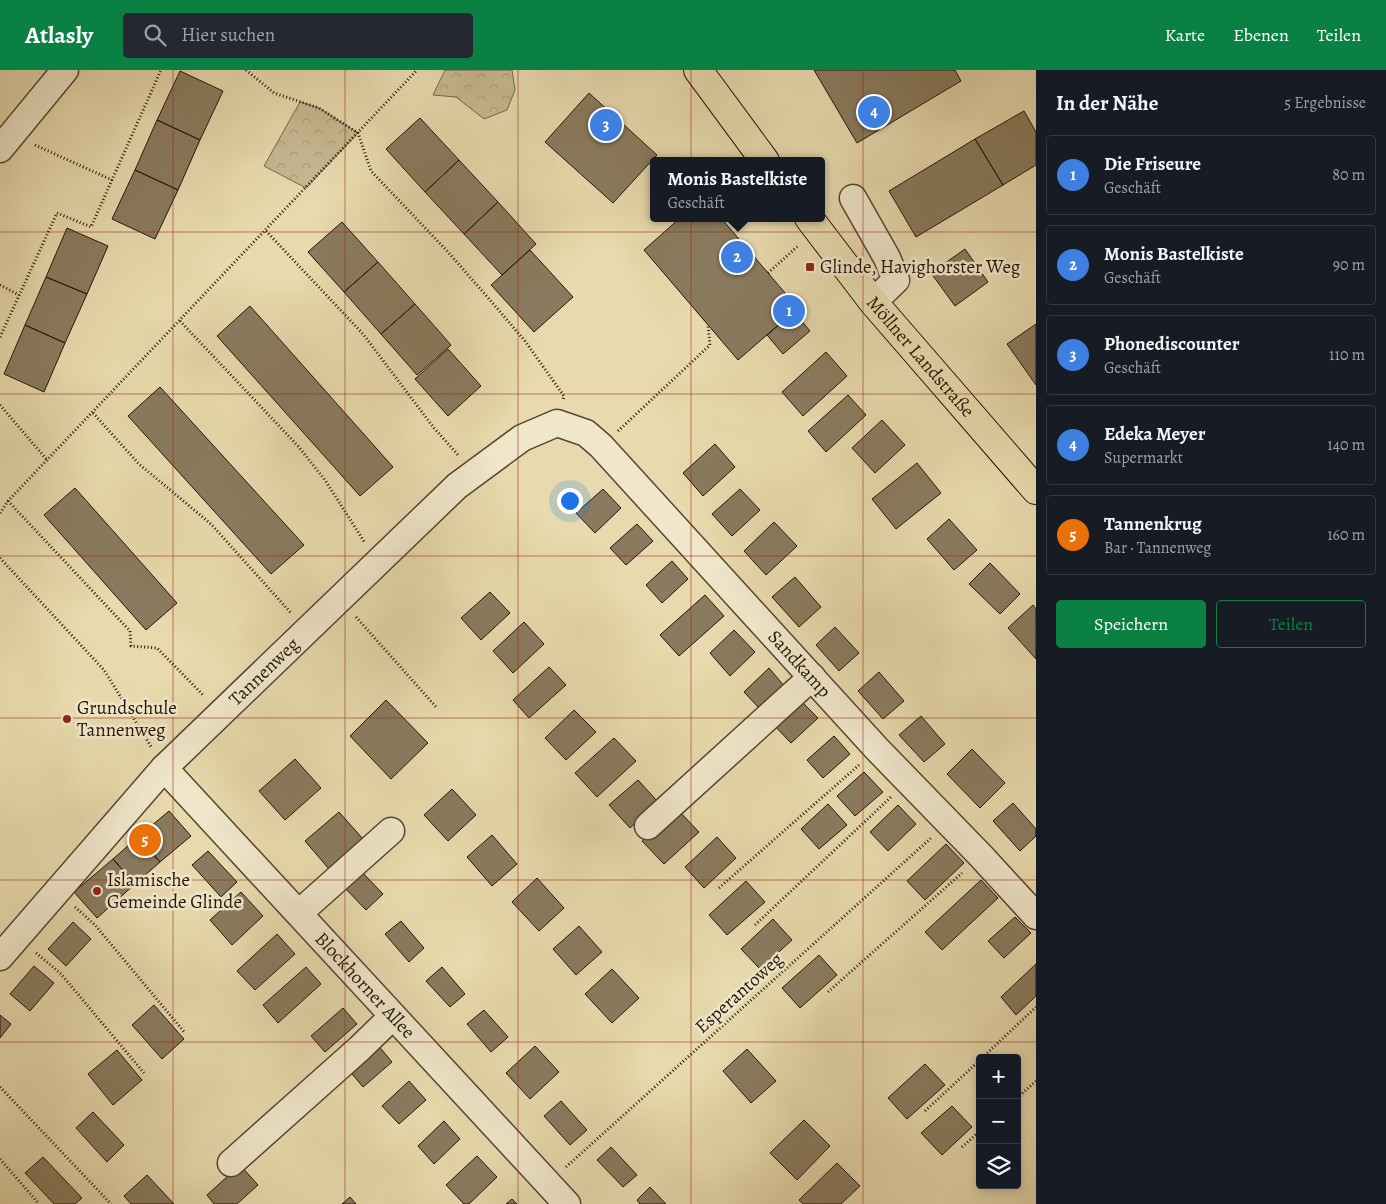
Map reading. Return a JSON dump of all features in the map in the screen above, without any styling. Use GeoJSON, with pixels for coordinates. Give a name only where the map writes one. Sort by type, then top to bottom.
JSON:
{"type":"FeatureCollection","features":[{"type":"Feature","properties":{"kind":"main road"},"geometry":{"type":"LineString","coordinates":[[698,70],[763,157]]}},
{"type":"Feature","properties":{"kind":"main road","name":"Möllner Landstraße"},"geometry":{"type":"LineString","coordinates":[[813,224],[873,302],[1036,490]]}},
{"type":"Feature","properties":{"kind":"street"},"geometry":{"type":"LineString","coordinates":[[6,142],[65,70]]}},
{"type":"Feature","properties":{"kind":"street"},"geometry":{"type":"LineString","coordinates":[[853,198],[887,258],[896,280],[873,302]]}},
{"type":"Feature","properties":{"kind":"street","name":"Sandkamp"},"geometry":{"type":"LineString","coordinates":[[557,423],[586,434],[601,446],[877,749],[981,856],[1036,916]]}},
{"type":"Feature","properties":{"kind":"street","name":"Tannenweg"},"geometry":{"type":"LineString","coordinates":[[0,957],[164,768],[339,599],[457,486],[522,438],[557,423]]}},
{"type":"Feature","properties":{"kind":"street"},"geometry":{"type":"LineString","coordinates":[[648,826],[812,677]]}},
{"type":"Feature","properties":{"kind":"street","name":"Blockhorner Allee"},"geometry":{"type":"LineString","coordinates":[[164,768],[567,1204]]}},
{"type":"Feature","properties":{"kind":"street"},"geometry":{"type":"LineString","coordinates":[[299,913],[391,831]]}},
{"type":"Feature","properties":{"kind":"street"},"geometry":{"type":"LineString","coordinates":[[231,1163],[360,1048],[393,1016]]}},
{"type":"Feature","properties":{"kind":"path"},"geometry":{"type":"LineString","coordinates":[[0,337],[57,212],[91,227],[161,70]]}},
{"type":"Feature","properties":{"kind":"path"},"geometry":{"type":"LineString","coordinates":[[246,70],[274,94],[318,108],[358,133],[372,171],[448,252],[525,341],[564,396],[557,423]]}},
{"type":"Feature","properties":{"kind":"path"},"geometry":{"type":"LineString","coordinates":[[0,513],[8,501],[180,322],[417,70]]}},
{"type":"Feature","properties":{"kind":"path"},"geometry":{"type":"LineString","coordinates":[[6,142],[112,180]]}},
{"type":"Feature","properties":{"kind":"path"},"geometry":{"type":"LineString","coordinates":[[768,273],[813,224]]}},
{"type":"Feature","properties":{"kind":"path"},"geometry":{"type":"LineString","coordinates":[[266,231],[363,334],[434,428],[474,473]]}},
{"type":"Feature","properties":{"kind":"path"},"geometry":{"type":"LineString","coordinates":[[0,285],[19,295]]}},
{"type":"Feature","properties":{"kind":"path"},"geometry":{"type":"LineString","coordinates":[[180,322],[298,446],[325,480],[378,562]]}},
{"type":"Feature","properties":{"kind":"path"},"geometry":{"type":"LineString","coordinates":[[601,446],[710,345],[708,325]]}},
{"type":"Feature","properties":{"kind":"path"},"geometry":{"type":"LineString","coordinates":[[0,405],[48,461]]}},
{"type":"Feature","properties":{"kind":"path"},"geometry":{"type":"LineString","coordinates":[[93,413],[139,464],[212,524],[307,631]]}},
{"type":"Feature","properties":{"kind":"path"},"geometry":{"type":"LineString","coordinates":[[8,501],[130,631],[131,646],[157,648],[221,714]]}},
{"type":"Feature","properties":{"kind":"path"},"geometry":{"type":"LineString","coordinates":[[0,558],[104,670],[164,768]]}},
{"type":"Feature","properties":{"kind":"path"},"geometry":{"type":"LineString","coordinates":[[339,599],[437,708]]}},
{"type":"Feature","properties":{"kind":"path"},"geometry":{"type":"LineString","coordinates":[[719,888],[877,749]]}},
{"type":"Feature","properties":{"kind":"path"},"geometry":{"type":"LineString","coordinates":[[755,925],[908,781]]}},
{"type":"Feature","properties":{"kind":"path","name":"Esperantoweg"},"geometry":{"type":"LineString","coordinates":[[548,1184],[949,823]]}},
{"type":"Feature","properties":{"kind":"path"},"geometry":{"type":"LineString","coordinates":[[828,992],[981,856]]}},
{"type":"Feature","properties":{"kind":"path"},"geometry":{"type":"LineString","coordinates":[[58,892],[95,925],[185,1033]]}},
{"type":"Feature","properties":{"kind":"path"},"geometry":{"type":"LineString","coordinates":[[18,936],[61,974],[144,1073]]}},
{"type":"Feature","properties":{"kind":"path"},"geometry":{"type":"LineString","coordinates":[[986,1054],[1036,1007]]}},
{"type":"Feature","properties":{"kind":"path"},"geometry":{"type":"LineString","coordinates":[[925,1111],[976,1064]]}},
{"type":"Feature","properties":{"kind":"path"},"geometry":{"type":"LineString","coordinates":[[1021,1095],[1036,1082]]}},
{"type":"Feature","properties":{"kind":"path"},"geometry":{"type":"LineString","coordinates":[[0,1087],[111,1204]]}},
{"type":"Feature","properties":{"kind":"path"},"geometry":{"type":"LineString","coordinates":[[962,1147],[976,1135]]}},
{"type":"Feature","properties":{"kind":"path"},"geometry":{"type":"LineString","coordinates":[[0,1159],[39,1204]]}},
{"type":"Feature","properties":{"kind":"green space"},"geometry":{"type":"Polygon","coordinates":[[[445,70],[512,70],[515,90],[507,110],[484,119],[456,97],[433,95],[445,70]]]}},
{"type":"Feature","properties":{"kind":"green space"},"geometry":{"type":"Polygon","coordinates":[[[300,102],[319,108],[358,133],[306,188],[264,166],[300,102]]]}},
{"type":"Feature","properties":{"kind":"building"},"geometry":{"type":"Polygon","coordinates":[[[814,70],[955,70],[961,81],[857,143],[814,70]]]}},
{"type":"Feature","properties":{"kind":"building"},"geometry":{"type":"Polygon","coordinates":[[[180,71],[223,91],[200,140],[157,120],[180,71]]]}},
{"type":"Feature","properties":{"kind":"building"},"geometry":{"type":"Polygon","coordinates":[[[589,93],[657,155],[650,157],[650,163],[613,203],[545,142],[589,93]]]}},
{"type":"Feature","properties":{"kind":"building"},"geometry":{"type":"Polygon","coordinates":[[[1024,111],[1036,132],[1036,165],[1003,185],[975,139],[1024,111]]]}},
{"type":"Feature","properties":{"kind":"building"},"geometry":{"type":"Polygon","coordinates":[[[420,118],[459,160],[425,192],[386,149],[420,118]]]}},
{"type":"Feature","properties":{"kind":"building"},"geometry":{"type":"Polygon","coordinates":[[[157,120],[200,140],[178,190],[135,170],[157,120]]]}},
{"type":"Feature","properties":{"kind":"building"},"geometry":{"type":"Polygon","coordinates":[[[975,139],[1003,185],[916,237],[889,191],[975,139]]]}},
{"type":"Feature","properties":{"kind":"building"},"geometry":{"type":"Polygon","coordinates":[[[459,160],[498,202],[464,234],[425,192],[459,160]]]}},
{"type":"Feature","properties":{"kind":"building"},"geometry":{"type":"Polygon","coordinates":[[[135,170],[178,190],[155,239],[112,219],[135,170]]]}},
{"type":"Feature","properties":{"kind":"building"},"geometry":{"type":"Polygon","coordinates":[[[498,202],[536,244],[502,275],[464,234],[498,202]]]}},
{"type":"Feature","properties":{"kind":"building"},"geometry":{"type":"Polygon","coordinates":[[[342,222],[378,262],[344,292],[308,252],[342,222]]]}},
{"type":"Feature","properties":{"kind":"building"},"geometry":{"type":"Polygon","coordinates":[[[676,222],[724,222],[798,308],[738,360],[644,250],[676,222]]]}},
{"type":"Feature","properties":{"kind":"building"},"geometry":{"type":"Polygon","coordinates":[[[67,228],[108,246],[87,294],[46,277],[67,228]]]}},
{"type":"Feature","properties":{"kind":"building"},"geometry":{"type":"Polygon","coordinates":[[[965,249],[988,282],[955,306],[931,273],[965,249]]]}},
{"type":"Feature","properties":{"kind":"building"},"geometry":{"type":"Polygon","coordinates":[[[530,250],[573,297],[534,332],[491,285],[530,250]]]}},
{"type":"Feature","properties":{"kind":"building"},"geometry":{"type":"Polygon","coordinates":[[[378,262],[415,304],[381,334],[344,292],[378,262]]]}},
{"type":"Feature","properties":{"kind":"building"},"geometry":{"type":"Polygon","coordinates":[[[46,277],[87,294],[65,343],[25,325],[46,277]]]}},
{"type":"Feature","properties":{"kind":"building"},"geometry":{"type":"Polygon","coordinates":[[[415,304],[451,345],[417,375],[381,334],[415,304]]]}},
{"type":"Feature","properties":{"kind":"building"},"geometry":{"type":"Polygon","coordinates":[[[250,306],[393,467],[360,496],[217,336],[250,306]]]}},
{"type":"Feature","properties":{"kind":"building"},"geometry":{"type":"Polygon","coordinates":[[[794,312],[810,331],[783,354],[767,335],[794,312]]]}},
{"type":"Feature","properties":{"kind":"building"},"geometry":{"type":"Polygon","coordinates":[[[1036,324],[1036,385],[1007,344],[1036,324]]]}},
{"type":"Feature","properties":{"kind":"building"},"geometry":{"type":"Polygon","coordinates":[[[25,325],[65,343],[44,392],[4,374],[25,325]]]}},
{"type":"Feature","properties":{"kind":"building"},"geometry":{"type":"Polygon","coordinates":[[[448,349],[481,386],[448,416],[415,379],[448,349]]]}},
{"type":"Feature","properties":{"kind":"building"},"geometry":{"type":"Polygon","coordinates":[[[826,352],[847,376],[803,416],[782,392],[826,352]]]}},
{"type":"Feature","properties":{"kind":"building"},"geometry":{"type":"Polygon","coordinates":[[[160,387],[304,545],[271,574],[128,416],[160,387]]]}},
{"type":"Feature","properties":{"kind":"building"},"geometry":{"type":"Polygon","coordinates":[[[848,395],[866,415],[826,452],[808,431],[848,395]]]}},
{"type":"Feature","properties":{"kind":"building"},"geometry":{"type":"Polygon","coordinates":[[[882,420],[905,445],[875,473],[852,448],[882,420]]]}},
{"type":"Feature","properties":{"kind":"building"},"geometry":{"type":"Polygon","coordinates":[[[715,444],[735,467],[703,496],[683,473],[715,444]]]}},
{"type":"Feature","properties":{"kind":"building"},"geometry":{"type":"Polygon","coordinates":[[[917,463],[941,493],[896,529],[872,499],[917,463]]]}},
{"type":"Feature","properties":{"kind":"building"},"geometry":{"type":"Polygon","coordinates":[[[75,488],[177,603],[146,630],[44,515],[75,488]]]}},
{"type":"Feature","properties":{"kind":"building"},"geometry":{"type":"Polygon","coordinates":[[[603,489],[621,508],[595,533],[576,513],[603,489]]]}},
{"type":"Feature","properties":{"kind":"building"},"geometry":{"type":"Polygon","coordinates":[[[740,489],[760,510],[732,536],[712,514],[740,489]]]}},
{"type":"Feature","properties":{"kind":"building"},"geometry":{"type":"Polygon","coordinates":[[[949,519],[977,550],[954,570],[927,539],[949,519]]]}},
{"type":"Feature","properties":{"kind":"building"},"geometry":{"type":"Polygon","coordinates":[[[774,522],[797,546],[766,575],[744,551],[774,522]]]}},
{"type":"Feature","properties":{"kind":"building"},"geometry":{"type":"Polygon","coordinates":[[[637,524],[653,541],[626,565],[610,548],[637,524]]]}},
{"type":"Feature","properties":{"kind":"building"},"geometry":{"type":"Polygon","coordinates":[[[672,561],[688,579],[662,603],[646,585],[672,561]]]}},
{"type":"Feature","properties":{"kind":"building"},"geometry":{"type":"Polygon","coordinates":[[[990,563],[1020,594],[1000,614],[969,584],[990,563]]]}},
{"type":"Feature","properties":{"kind":"building"},"geometry":{"type":"Polygon","coordinates":[[[795,577],[821,607],[799,627],[772,597],[795,577]]]}},
{"type":"Feature","properties":{"kind":"building"},"geometry":{"type":"Polygon","coordinates":[[[490,592],[510,613],[481,640],[461,618],[490,592]]]}},
{"type":"Feature","properties":{"kind":"building"},"geometry":{"type":"Polygon","coordinates":[[[705,595],[724,616],[679,656],[660,635],[705,595]]]}},
{"type":"Feature","properties":{"kind":"building"},"geometry":{"type":"Polygon","coordinates":[[[1033,605],[1036,609],[1036,659],[1008,628],[1033,605]]]}},
{"type":"Feature","properties":{"kind":"building"},"geometry":{"type":"Polygon","coordinates":[[[524,622],[544,644],[513,673],[493,651],[524,622]]]}},
{"type":"Feature","properties":{"kind":"building"},"geometry":{"type":"Polygon","coordinates":[[[835,627],[859,653],[839,671],[816,645],[835,627]]]}},
{"type":"Feature","properties":{"kind":"building"},"geometry":{"type":"Polygon","coordinates":[[[734,630],[755,652],[730,676],[710,653],[734,630]]]}},
{"type":"Feature","properties":{"kind":"building"},"geometry":{"type":"Polygon","coordinates":[[[549,667],[566,685],[529,718],[513,700],[549,667]]]}},
{"type":"Feature","properties":{"kind":"building"},"geometry":{"type":"Polygon","coordinates":[[[769,668],[785,687],[760,709],[744,692],[769,668]]]}},
{"type":"Feature","properties":{"kind":"building"},"geometry":{"type":"Polygon","coordinates":[[[879,672],[904,701],[883,719],[858,691],[879,672]]]}},
{"type":"Feature","properties":{"kind":"building"},"geometry":{"type":"Polygon","coordinates":[[[799,699],[818,718],[791,743],[773,724],[799,699]]]}},
{"type":"Feature","properties":{"kind":"building"},"geometry":{"type":"Polygon","coordinates":[[[386,700],[428,743],[391,779],[350,736],[386,700]]]}},
{"type":"Feature","properties":{"kind":"building"},"geometry":{"type":"Polygon","coordinates":[[[574,710],[596,732],[566,760],[545,738],[574,710]]]}},
{"type":"Feature","properties":{"kind":"building"},"geometry":{"type":"Polygon","coordinates":[[[921,716],[945,744],[924,762],[899,735],[921,716]]]}},
{"type":"Feature","properties":{"kind":"building"},"geometry":{"type":"Polygon","coordinates":[[[834,736],[850,754],[823,778],[807,760],[834,736]]]}},
{"type":"Feature","properties":{"kind":"building"},"geometry":{"type":"Polygon","coordinates":[[[614,738],[636,761],[597,797],[575,773],[614,738]]]}},
{"type":"Feature","properties":{"kind":"building"},"geometry":{"type":"Polygon","coordinates":[[[972,749],[1005,783],[980,808],[947,774],[972,749]]]}},
{"type":"Feature","properties":{"kind":"building"},"geometry":{"type":"Polygon","coordinates":[[[295,759],[321,788],[285,820],[259,791],[295,759]]]}},
{"type":"Feature","properties":{"kind":"building"},"geometry":{"type":"Polygon","coordinates":[[[864,772],[883,792],[855,816],[837,796],[864,772]]]}},
{"type":"Feature","properties":{"kind":"building"},"geometry":{"type":"Polygon","coordinates":[[[638,780],[658,802],[630,828],[609,805],[638,780]]]}},
{"type":"Feature","properties":{"kind":"building"},"geometry":{"type":"Polygon","coordinates":[[[452,789],[476,815],[448,841],[424,815],[452,789]]]}},
{"type":"Feature","properties":{"kind":"building"},"geometry":{"type":"Polygon","coordinates":[[[1013,803],[1036,829],[1036,836],[1020,851],[993,821],[1013,803]]]}},
{"type":"Feature","properties":{"kind":"building"},"geometry":{"type":"Polygon","coordinates":[[[828,804],[847,825],[819,849],[801,829],[828,804]]]}},
{"type":"Feature","properties":{"kind":"building"},"geometry":{"type":"Polygon","coordinates":[[[898,805],[916,824],[888,851],[870,832],[898,805]]]}},
{"type":"Feature","properties":{"kind":"building"},"geometry":{"type":"Polygon","coordinates":[[[677,809],[699,832],[664,864],[642,841],[677,809]]]}},
{"type":"Feature","properties":{"kind":"building"},"geometry":{"type":"Polygon","coordinates":[[[169,811],[191,836],[160,862],[138,837],[169,811]]]}},
{"type":"Feature","properties":{"kind":"building"},"geometry":{"type":"Polygon","coordinates":[[[339,812],[363,839],[329,869],[305,841],[339,812]]]}},
{"type":"Feature","properties":{"kind":"building"},"geometry":{"type":"Polygon","coordinates":[[[492,835],[517,864],[492,886],[467,857],[492,835]]]}},
{"type":"Feature","properties":{"kind":"building"},"geometry":{"type":"Polygon","coordinates":[[[138,837],[160,862],[135,884],[113,859],[138,837]]]}},
{"type":"Feature","properties":{"kind":"building"},"geometry":{"type":"Polygon","coordinates":[[[717,837],[736,858],[704,888],[685,867],[717,837]]]}},
{"type":"Feature","properties":{"kind":"building"},"geometry":{"type":"Polygon","coordinates":[[[946,844],[964,863],[925,900],[907,881],[946,844]]]}},
{"type":"Feature","properties":{"kind":"building"},"geometry":{"type":"Polygon","coordinates":[[[208,851],[237,882],[221,897],[192,865],[208,851]]]}},
{"type":"Feature","properties":{"kind":"building"},"geometry":{"type":"Polygon","coordinates":[[[113,859],[135,884],[97,918],[74,892],[113,859]]]}},
{"type":"Feature","properties":{"kind":"building"},"geometry":{"type":"Polygon","coordinates":[[[361,871],[383,894],[366,910],[344,887],[361,871]]]}},
{"type":"Feature","properties":{"kind":"building"},"geometry":{"type":"Polygon","coordinates":[[[537,878],[564,908],[539,931],[512,902],[537,878]]]}},
{"type":"Feature","properties":{"kind":"building"},"geometry":{"type":"Polygon","coordinates":[[[981,880],[998,898],[942,950],[925,932],[981,880]]]}},
{"type":"Feature","properties":{"kind":"building"},"geometry":{"type":"Polygon","coordinates":[[[746,881],[765,902],[727,935],[709,915],[746,881]]]}},
{"type":"Feature","properties":{"kind":"building"},"geometry":{"type":"Polygon","coordinates":[[[241,892],[263,916],[232,945],[210,920],[241,892]]]}},
{"type":"Feature","properties":{"kind":"building"},"geometry":{"type":"Polygon","coordinates":[[[1015,917],[1031,933],[1004,958],[988,941],[1015,917]]]}},
{"type":"Feature","properties":{"kind":"building"},"geometry":{"type":"Polygon","coordinates":[[[773,919],[792,940],[760,969],[741,949],[773,919]]]}},
{"type":"Feature","properties":{"kind":"building"},"geometry":{"type":"Polygon","coordinates":[[[401,921],[424,948],[409,962],[385,934],[401,921]]]}},
{"type":"Feature","properties":{"kind":"building"},"geometry":{"type":"Polygon","coordinates":[[[73,922],[91,939],[66,966],[48,949],[73,922]]]}},
{"type":"Feature","properties":{"kind":"building"},"geometry":{"type":"Polygon","coordinates":[[[579,926],[602,952],[576,975],[553,949],[579,926]]]}},
{"type":"Feature","properties":{"kind":"building"},"geometry":{"type":"Polygon","coordinates":[[[277,934],[295,954],[255,990],[237,971],[277,934]]]}},
{"type":"Feature","properties":{"kind":"building"},"geometry":{"type":"Polygon","coordinates":[[[819,955],[837,975],[800,1008],[782,988],[819,955]]]}},
{"type":"Feature","properties":{"kind":"building"},"geometry":{"type":"Polygon","coordinates":[[[1036,964],[1036,996],[1016,1015],[1001,997],[1036,964]]]}},
{"type":"Feature","properties":{"kind":"building"},"geometry":{"type":"Polygon","coordinates":[[[34,966],[54,983],[30,1011],[10,994],[34,966]]]}},
{"type":"Feature","properties":{"kind":"building"},"geometry":{"type":"Polygon","coordinates":[[[306,967],[321,984],[278,1023],[263,1005],[306,967]]]}},
{"type":"Feature","properties":{"kind":"building"},"geometry":{"type":"Polygon","coordinates":[[[442,967],[465,994],[450,1007],[426,981],[442,967]]]}},
{"type":"Feature","properties":{"kind":"building"},"geometry":{"type":"Polygon","coordinates":[[[612,969],[639,998],[612,1023],[585,994],[612,969]]]}},
{"type":"Feature","properties":{"kind":"building"},"geometry":{"type":"Polygon","coordinates":[[[154,1005],[184,1039],[162,1059],[132,1025],[154,1005]]]}},
{"type":"Feature","properties":{"kind":"building"},"geometry":{"type":"Polygon","coordinates":[[[343,1008],[357,1024],[325,1052],[311,1036],[343,1008]]]}},
{"type":"Feature","properties":{"kind":"building"},"geometry":{"type":"Polygon","coordinates":[[[484,1010],[508,1037],[491,1052],[467,1024],[484,1010]]]}},
{"type":"Feature","properties":{"kind":"building"},"geometry":{"type":"Polygon","coordinates":[[[0,1015],[11,1024],[0,1038],[0,1015]]]}},
{"type":"Feature","properties":{"kind":"building"},"geometry":{"type":"Polygon","coordinates":[[[377,1044],[392,1062],[363,1087],[348,1069],[377,1044]]]}},
{"type":"Feature","properties":{"kind":"building"},"geometry":{"type":"Polygon","coordinates":[[[535,1046],[559,1072],[530,1099],[506,1073],[535,1046]]]}},
{"type":"Feature","properties":{"kind":"building"},"geometry":{"type":"Polygon","coordinates":[[[747,1049],[776,1081],[751,1103],[723,1071],[747,1049]]]}},
{"type":"Feature","properties":{"kind":"building"},"geometry":{"type":"Polygon","coordinates":[[[117,1050],[142,1080],[113,1105],[88,1074],[117,1050]]]}},
{"type":"Feature","properties":{"kind":"building"},"geometry":{"type":"Polygon","coordinates":[[[925,1064],[945,1085],[907,1119],[888,1098],[925,1064]]]}},
{"type":"Feature","properties":{"kind":"building"},"geometry":{"type":"Polygon","coordinates":[[[409,1081],[426,1100],[399,1124],[382,1106],[409,1081]]]}},
{"type":"Feature","properties":{"kind":"building"},"geometry":{"type":"Polygon","coordinates":[[[561,1101],[587,1130],[570,1145],[544,1116],[561,1101]]]}},
{"type":"Feature","properties":{"kind":"building"},"geometry":{"type":"Polygon","coordinates":[[[952,1106],[972,1127],[942,1155],[921,1133],[952,1106]]]}},
{"type":"Feature","properties":{"kind":"building"},"geometry":{"type":"Polygon","coordinates":[[[93,1112],[124,1145],[107,1162],[76,1128],[93,1112]]]}},
{"type":"Feature","properties":{"kind":"building"},"geometry":{"type":"Polygon","coordinates":[[[804,1120],[830,1146],[797,1180],[770,1153],[804,1120]]]}},
{"type":"Feature","properties":{"kind":"building"},"geometry":{"type":"Polygon","coordinates":[[[444,1121],[460,1139],[434,1164],[418,1146],[444,1121]]]}},
{"type":"Feature","properties":{"kind":"building"},"geometry":{"type":"Polygon","coordinates":[[[611,1147],[637,1175],[623,1187],[597,1160],[611,1147]]]}},
{"type":"Feature","properties":{"kind":"building"},"geometry":{"type":"Polygon","coordinates":[[[477,1156],[497,1177],[469,1204],[464,1204],[446,1185],[477,1156]]]}},
{"type":"Feature","properties":{"kind":"building"},"geometry":{"type":"Polygon","coordinates":[[[43,1157],[82,1198],[75,1204],[54,1204],[25,1173],[43,1157]]]}},
{"type":"Feature","properties":{"kind":"building"},"geometry":{"type":"Polygon","coordinates":[[[837,1163],[860,1186],[841,1204],[803,1204],[799,1200],[837,1163]]]}},
{"type":"Feature","properties":{"kind":"building"},"geometry":{"type":"Polygon","coordinates":[[[240,1165],[258,1185],[237,1204],[214,1204],[207,1195],[240,1165]]]}},
{"type":"Feature","properties":{"kind":"building"},"geometry":{"type":"Polygon","coordinates":[[[147,1175],[174,1204],[131,1204],[124,1196],[147,1175]]]}},
{"type":"Feature","properties":{"kind":"building"},"geometry":{"type":"Polygon","coordinates":[[[650,1187],[666,1204],[640,1204],[637,1200],[650,1187]]]}},
{"type":"Feature","properties":{"kind":"building"},"geometry":{"type":"Polygon","coordinates":[[[350,1197],[356,1204],[342,1204],[350,1197]]]}},
{"type":"Feature","properties":{"kind":"building"},"geometry":{"type":"Polygon","coordinates":[[[512,1199],[517,1204],[506,1204],[512,1199]]]}},
{"type":"Feature","properties":{"kind":"place","name":"Edeka Meyer"},"geometry":{"type":"Point","coordinates":[874,112]}},
{"type":"Feature","properties":{"kind":"place","name":"Phonediscounter"},"geometry":{"type":"Point","coordinates":[606,125]}},
{"type":"Feature","properties":{"kind":"place","name":"Monis Bastelkiste"},"geometry":{"type":"Point","coordinates":[737,257]}},
{"type":"Feature","properties":{"kind":"place","name":"Glinde, Havighorster Weg"},"geometry":{"type":"Point","coordinates":[810,267]}},
{"type":"Feature","properties":{"kind":"place","name":"Die Friseure"},"geometry":{"type":"Point","coordinates":[789,311]}},
{"type":"Feature","properties":{"kind":"place","name":"Grundschule Tannenweg"},"geometry":{"type":"Point","coordinates":[67,719]}},
{"type":"Feature","properties":{"kind":"place","name":"Tannenkrug"},"geometry":{"type":"Point","coordinates":[145,840]}},
{"type":"Feature","properties":{"kind":"place","name":"Islamische Gemeinde Glinde"},"geometry":{"type":"Point","coordinates":[97,891]}}]}
